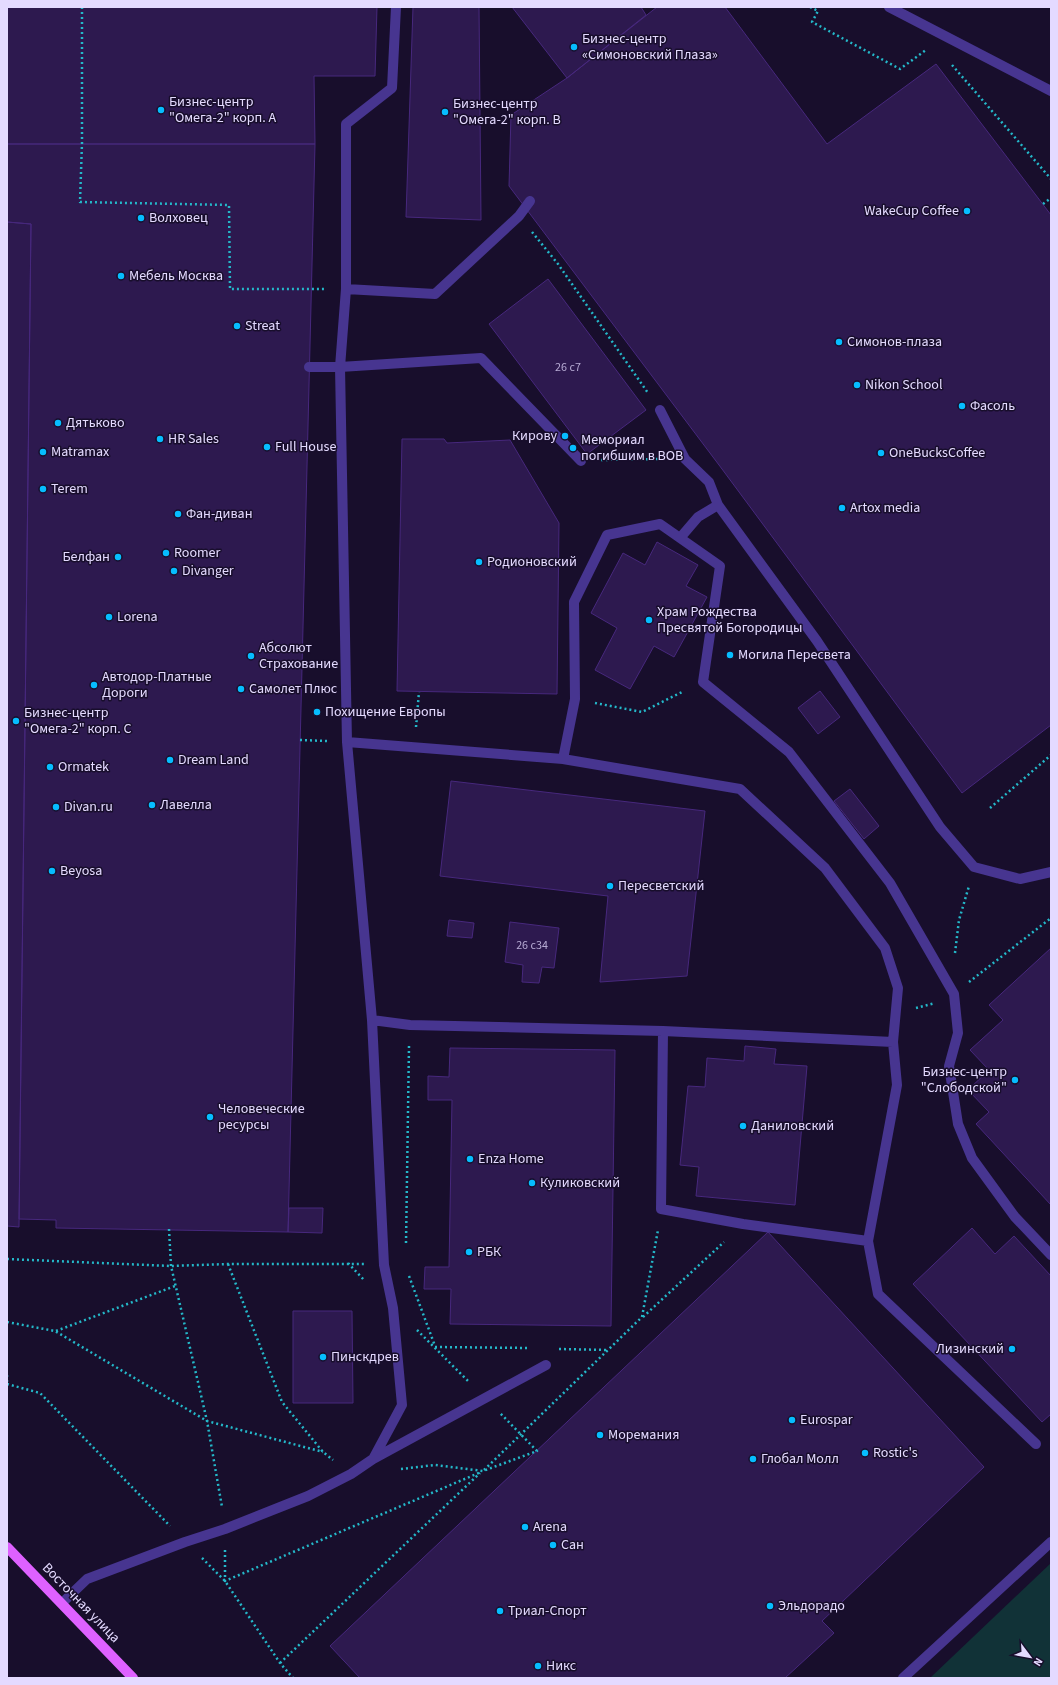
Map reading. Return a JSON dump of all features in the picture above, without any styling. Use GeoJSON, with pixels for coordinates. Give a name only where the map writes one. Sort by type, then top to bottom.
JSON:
{"type":"FeatureCollection","features":[{"type":"Feature","properties":{"kind":"main road","name":"Восточная улица"},"geometry":{"type":"LineString","coordinates":[[7,1547],[134,1678]]}},
{"type":"Feature","properties":{"kind":"street"},"geometry":{"type":"LineString","coordinates":[[374,1459],[402,1405],[393,1308],[384,1265],[372,1020],[347,742],[340,367],[346,289],[346,124],[392,88],[396,7]]}},
{"type":"Feature","properties":{"kind":"street"},"geometry":{"type":"LineString","coordinates":[[889,7],[1051,91]]}},
{"type":"Feature","properties":{"kind":"street"},"geometry":{"type":"LineString","coordinates":[[346,289],[435,294],[519,216],[530,201]]}},
{"type":"Feature","properties":{"kind":"street"},"geometry":{"type":"LineString","coordinates":[[309,367],[340,367],[481,358],[581,461]]}},
{"type":"Feature","properties":{"kind":"street"},"geometry":{"type":"LineString","coordinates":[[660,410],[684,459],[709,482],[718,505],[817,641],[940,827],[974,866],[1020,879],[1051,872]]}},
{"type":"Feature","properties":{"kind":"street"},"geometry":{"type":"LineString","coordinates":[[680,538],[698,517],[718,505]]}},
{"type":"Feature","properties":{"kind":"street"},"geometry":{"type":"LineString","coordinates":[[563,759],[575,699],[574,602],[607,535],[660,524],[720,566],[703,682],[789,752],[890,883],[954,994],[958,1033],[948,1066],[958,1124],[972,1158],[1015,1217],[1051,1256]]}},
{"type":"Feature","properties":{"kind":"street"},"geometry":{"type":"LineString","coordinates":[[347,742],[414,746],[563,759],[740,789],[825,868],[886,948],[898,988],[893,1042],[897,1085],[868,1241],[878,1294],[1036,1444]]}},
{"type":"Feature","properties":{"kind":"street"},"geometry":{"type":"LineString","coordinates":[[372,1020],[410,1025],[663,1031],[893,1042]]}},
{"type":"Feature","properties":{"kind":"street"},"geometry":{"type":"LineString","coordinates":[[663,1031],[661,1209],[744,1224],[868,1241]]}},
{"type":"Feature","properties":{"kind":"street"},"geometry":{"type":"LineString","coordinates":[[62,1603],[87,1579],[185,1542],[226,1529],[308,1496],[351,1474],[374,1459],[546,1364]]}},
{"type":"Feature","properties":{"kind":"street"},"geometry":{"type":"LineString","coordinates":[[903,1678],[1051,1542]]}},
{"type":"Feature","properties":{"kind":"path"},"geometry":{"type":"LineString","coordinates":[[82,7],[82,144],[80,202],[229,205],[230,289],[346,289]]}},
{"type":"Feature","properties":{"kind":"path"},"geometry":{"type":"LineString","coordinates":[[810,7],[818,12],[812,22],[900,69],[928,48]]}},
{"type":"Feature","properties":{"kind":"path"},"geometry":{"type":"LineString","coordinates":[[949,62],[1051,179]]}},
{"type":"Feature","properties":{"kind":"path"},"geometry":{"type":"LineString","coordinates":[[1043,204],[1051,198]]}},
{"type":"Feature","properties":{"kind":"path"},"geometry":{"type":"LineString","coordinates":[[519,216],[558,264],[660,410]]}},
{"type":"Feature","properties":{"kind":"path"},"geometry":{"type":"LineString","coordinates":[[581,461],[684,459]]}},
{"type":"Feature","properties":{"kind":"path"},"geometry":{"type":"LineString","coordinates":[[575,699],[642,712],[703,682]]}},
{"type":"Feature","properties":{"kind":"path"},"geometry":{"type":"LineString","coordinates":[[414,746],[419,692]]}},
{"type":"Feature","properties":{"kind":"path"},"geometry":{"type":"LineString","coordinates":[[300,740],[347,742]]}},
{"type":"Feature","properties":{"kind":"path"},"geometry":{"type":"LineString","coordinates":[[990,808],[1051,755]]}},
{"type":"Feature","properties":{"kind":"path"},"geometry":{"type":"LineString","coordinates":[[955,954],[959,920],[974,866]]}},
{"type":"Feature","properties":{"kind":"path"},"geometry":{"type":"LineString","coordinates":[[895,1015],[933,1004],[954,994],[1051,918]]}},
{"type":"Feature","properties":{"kind":"path"},"geometry":{"type":"LineString","coordinates":[[406,1249],[410,1025]]}},
{"type":"Feature","properties":{"kind":"path"},"geometry":{"type":"LineString","coordinates":[[642,1317],[661,1209]]}},
{"type":"Feature","properties":{"kind":"path"},"geometry":{"type":"LineString","coordinates":[[280,1663],[483,1471],[642,1317],[744,1224]]}},
{"type":"Feature","properties":{"kind":"path"},"geometry":{"type":"LineString","coordinates":[[169,1229],[171,1266],[207,1421],[226,1529],[226,1581]]}},
{"type":"Feature","properties":{"kind":"path"},"geometry":{"type":"LineString","coordinates":[[7,1259],[171,1266],[228,1264],[328,1264]]}},
{"type":"Feature","properties":{"kind":"path"},"geometry":{"type":"LineString","coordinates":[[7,1322],[55,1331],[207,1421],[323,1452],[282,1402],[228,1264]]}},
{"type":"Feature","properties":{"kind":"path"},"geometry":{"type":"LineString","coordinates":[[226,1581],[483,1471],[537,1451],[435,1346],[408,1272]]}},
{"type":"Feature","properties":{"kind":"path"},"geometry":{"type":"LineString","coordinates":[[55,1331],[175,1286]]}},
{"type":"Feature","properties":{"kind":"path"},"geometry":{"type":"LineString","coordinates":[[435,1346],[538,1349]]}},
{"type":"Feature","properties":{"kind":"path"},"geometry":{"type":"LineString","coordinates":[[553,1349],[608,1350]]}},
{"type":"Feature","properties":{"kind":"path"},"geometry":{"type":"LineString","coordinates":[[7,1375],[7,1384],[40,1393],[185,1542],[226,1581],[280,1663],[293,1678]]}},
{"type":"Feature","properties":{"kind":"path"},"geometry":{"type":"LineString","coordinates":[[435,1465],[483,1471]]}},
{"type":"Feature","properties":{"kind":"green space"},"geometry":{"type":"Polygon","coordinates":[[[1051,1563],[1051,1678],[930,1678],[1051,1563]]]}},
{"type":"Feature","properties":{"kind":"building","name":"Бизнес-центр \"Омега-2\" корп. A"},"geometry":{"type":"Polygon","coordinates":[[[7,7],[377,7],[375,76],[314,76],[315,144],[7,144],[7,7]]]}},
{"type":"Feature","properties":{"kind":"building","name":"Бизнес-центр \"Омега-2\" корп. B"},"geometry":{"type":"Polygon","coordinates":[[[413,7],[479,7],[481,220],[406,217],[413,7]]]}},
{"type":"Feature","properties":{"kind":"building","name":"Бизнес-центр «Симоновский Плаза»"},"geometry":{"type":"Polygon","coordinates":[[[512,7],[641,7],[646,15],[567,78],[512,7]]]}},
{"type":"Feature","properties":{"kind":"building","name":"Симонов-плаза"},"geometry":{"type":"Polygon","coordinates":[[[657,7],[725,7],[827,144],[936,64],[1051,215],[1051,725],[962,793],[722,469],[509,186],[511,115],[567,78],[657,7]]]}},
{"type":"Feature","properties":{"kind":"building","name":"Roomer"},"geometry":{"type":"Polygon","coordinates":[[[7,144],[315,144],[288,1232],[56,1228],[56,1220],[19,1219],[31,224],[7,222],[7,144]]]}},
{"type":"Feature","properties":{"kind":"building","name":"Бизнес-центр \"Омега-2\" корп. C"},"geometry":{"type":"Polygon","coordinates":[[[7,222],[31,224],[19,1227],[7,1226],[7,222]]]}},
{"type":"Feature","properties":{"kind":"building"},"geometry":{"type":"Polygon","coordinates":[[[548,279],[646,410],[587,454],[489,324],[548,279]]]}},
{"type":"Feature","properties":{"kind":"building","name":"Родионовский"},"geometry":{"type":"Polygon","coordinates":[[[402,439],[444,439],[447,443],[510,440],[559,523],[557,694],[397,691],[402,439]]]}},
{"type":"Feature","properties":{"kind":"building","name":"Храм Рождества Пресвятой Богородицы"},"geometry":{"type":"Polygon","coordinates":[[[657,542],[698,565],[686,586],[707,597],[674,657],[654,646],[630,689],[595,670],[617,628],[591,613],[623,553],[645,565],[657,542]]]}},
{"type":"Feature","properties":{"kind":"building"},"geometry":{"type":"Polygon","coordinates":[[[820,691],[840,717],[818,734],[798,708],[820,691]]]}},
{"type":"Feature","properties":{"kind":"building","name":"Пересветский"},"geometry":{"type":"Polygon","coordinates":[[[451,781],[705,811],[687,976],[600,982],[608,896],[440,876],[451,781]]]}},
{"type":"Feature","properties":{"kind":"building"},"geometry":{"type":"Polygon","coordinates":[[[850,789],[879,826],[864,839],[834,801],[850,789]]]}},
{"type":"Feature","properties":{"kind":"building"},"geometry":{"type":"Polygon","coordinates":[[[449,920],[474,923],[472,938],[447,936],[449,920]]]}},
{"type":"Feature","properties":{"kind":"building"},"geometry":{"type":"Polygon","coordinates":[[[510,922],[559,928],[554,968],[542,967],[539,983],[522,982],[523,965],[505,962],[510,922]]]}},
{"type":"Feature","properties":{"kind":"building","name":"Бизнес-центр \"Слободской\""},"geometry":{"type":"Polygon","coordinates":[[[1051,948],[1051,1205],[976,1124],[989,1112],[968,1090],[989,1070],[970,1050],[1003,1020],[989,1005],[1051,948]]]}},
{"type":"Feature","properties":{"kind":"building","name":"Даниловский"},"geometry":{"type":"Polygon","coordinates":[[[745,1046],[776,1049],[774,1064],[807,1066],[795,1205],[696,1196],[699,1167],[680,1165],[688,1086],[705,1087],[707,1058],[744,1061],[745,1046]]]}},
{"type":"Feature","properties":{"kind":"building","name":"Куликовский"},"geometry":{"type":"Polygon","coordinates":[[[450,1048],[615,1050],[611,1326],[450,1324],[451,1289],[424,1289],[425,1267],[449,1267],[452,1100],[428,1100],[428,1076],[449,1077],[450,1048]]]}},
{"type":"Feature","properties":{"kind":"building"},"geometry":{"type":"Polygon","coordinates":[[[289,1208],[323,1208],[322,1233],[288,1232],[289,1208]]]}},
{"type":"Feature","properties":{"kind":"building","name":"Лизинский"},"geometry":{"type":"Polygon","coordinates":[[[972,1228],[995,1254],[1014,1236],[1051,1276],[1051,1414],[1042,1422],[913,1284],[972,1228]]]}},
{"type":"Feature","properties":{"kind":"building","name":"Глобал Молл"},"geometry":{"type":"Polygon","coordinates":[[[768,1232],[984,1467],[822,1621],[834,1633],[785,1678],[360,1678],[330,1646],[768,1232]]]}},
{"type":"Feature","properties":{"kind":"building","name":"Пинскдрев"},"geometry":{"type":"Polygon","coordinates":[[[293,1311],[352,1311],[353,1403],[293,1403],[293,1311]]]}},
{"type":"Feature","properties":{"kind":"place","name":"Бизнес-центр «Симоновский Плаза»"},"geometry":{"type":"Point","coordinates":[574,47]}},
{"type":"Feature","properties":{"kind":"place","name":"Бизнес-центр \"Омега-2\" корп. A"},"geometry":{"type":"Point","coordinates":[161,110]}},
{"type":"Feature","properties":{"kind":"place","name":"Бизнес-центр \"Омега-2\" корп. B"},"geometry":{"type":"Point","coordinates":[445,112]}},
{"type":"Feature","properties":{"kind":"place","name":"WakeCup Coffee"},"geometry":{"type":"Point","coordinates":[967,211]}},
{"type":"Feature","properties":{"kind":"place","name":"Волховец"},"geometry":{"type":"Point","coordinates":[141,218]}},
{"type":"Feature","properties":{"kind":"place","name":"Мебель Москва"},"geometry":{"type":"Point","coordinates":[121,276]}},
{"type":"Feature","properties":{"kind":"place","name":"Streat"},"geometry":{"type":"Point","coordinates":[237,326]}},
{"type":"Feature","properties":{"kind":"place","name":"Симонов-плаза"},"geometry":{"type":"Point","coordinates":[839,342]}},
{"type":"Feature","properties":{"kind":"place","name":"Nikon School"},"geometry":{"type":"Point","coordinates":[857,385]}},
{"type":"Feature","properties":{"kind":"place","name":"Фасоль"},"geometry":{"type":"Point","coordinates":[962,406]}},
{"type":"Feature","properties":{"kind":"place","name":"Дятьково"},"geometry":{"type":"Point","coordinates":[58,423]}},
{"type":"Feature","properties":{"kind":"place","name":"Кирову"},"geometry":{"type":"Point","coordinates":[565,436]}},
{"type":"Feature","properties":{"kind":"place","name":"HR Sales"},"geometry":{"type":"Point","coordinates":[160,439]}},
{"type":"Feature","properties":{"kind":"place","name":"Full House"},"geometry":{"type":"Point","coordinates":[267,447]}},
{"type":"Feature","properties":{"kind":"place","name":"Мемориал погибшим в ВОВ"},"geometry":{"type":"Point","coordinates":[573,448]}},
{"type":"Feature","properties":{"kind":"place","name":"Matramax"},"geometry":{"type":"Point","coordinates":[43,452]}},
{"type":"Feature","properties":{"kind":"place","name":"OneBucksCoffee"},"geometry":{"type":"Point","coordinates":[881,453]}},
{"type":"Feature","properties":{"kind":"place","name":"Terem"},"geometry":{"type":"Point","coordinates":[43,489]}},
{"type":"Feature","properties":{"kind":"place","name":"Artox media"},"geometry":{"type":"Point","coordinates":[842,508]}},
{"type":"Feature","properties":{"kind":"place","name":"Фан-диван"},"geometry":{"type":"Point","coordinates":[178,514]}},
{"type":"Feature","properties":{"kind":"place","name":"Roomer"},"geometry":{"type":"Point","coordinates":[166,553]}},
{"type":"Feature","properties":{"kind":"place","name":"Белфан"},"geometry":{"type":"Point","coordinates":[118,557]}},
{"type":"Feature","properties":{"kind":"place","name":"Родионовский"},"geometry":{"type":"Point","coordinates":[479,562]}},
{"type":"Feature","properties":{"kind":"place","name":"Divanger"},"geometry":{"type":"Point","coordinates":[174,571]}},
{"type":"Feature","properties":{"kind":"place","name":"Lorena"},"geometry":{"type":"Point","coordinates":[109,617]}},
{"type":"Feature","properties":{"kind":"place","name":"Храм Рождества Пресвятой Богородицы"},"geometry":{"type":"Point","coordinates":[649,620]}},
{"type":"Feature","properties":{"kind":"place","name":"Могила Пересвета"},"geometry":{"type":"Point","coordinates":[730,655]}},
{"type":"Feature","properties":{"kind":"place","name":"Абсолют Страхование"},"geometry":{"type":"Point","coordinates":[251,656]}},
{"type":"Feature","properties":{"kind":"place","name":"Автодор-Платные Дороги"},"geometry":{"type":"Point","coordinates":[94,685]}},
{"type":"Feature","properties":{"kind":"place","name":"Самолет Плюс"},"geometry":{"type":"Point","coordinates":[241,689]}},
{"type":"Feature","properties":{"kind":"place","name":"Похищение Европы"},"geometry":{"type":"Point","coordinates":[317,712]}},
{"type":"Feature","properties":{"kind":"place","name":"Бизнес-центр \"Омега-2\" корп. C"},"geometry":{"type":"Point","coordinates":[16,721]}},
{"type":"Feature","properties":{"kind":"place","name":"Dream Land"},"geometry":{"type":"Point","coordinates":[170,760]}},
{"type":"Feature","properties":{"kind":"place","name":"Ormatek"},"geometry":{"type":"Point","coordinates":[50,767]}},
{"type":"Feature","properties":{"kind":"place","name":"Лавелла"},"geometry":{"type":"Point","coordinates":[152,805]}},
{"type":"Feature","properties":{"kind":"place","name":"Divan.ru"},"geometry":{"type":"Point","coordinates":[56,807]}},
{"type":"Feature","properties":{"kind":"place","name":"Beyosa"},"geometry":{"type":"Point","coordinates":[52,871]}},
{"type":"Feature","properties":{"kind":"place","name":"Пересветский"},"geometry":{"type":"Point","coordinates":[610,886]}},
{"type":"Feature","properties":{"kind":"place","name":"Бизнес-центр \"Слободской\""},"geometry":{"type":"Point","coordinates":[1015,1080]}},
{"type":"Feature","properties":{"kind":"place","name":"Человеческие ресурсы"},"geometry":{"type":"Point","coordinates":[210,1117]}},
{"type":"Feature","properties":{"kind":"place","name":"Даниловский"},"geometry":{"type":"Point","coordinates":[743,1126]}},
{"type":"Feature","properties":{"kind":"place","name":"Enza Home"},"geometry":{"type":"Point","coordinates":[470,1159]}},
{"type":"Feature","properties":{"kind":"place","name":"Куликовский"},"geometry":{"type":"Point","coordinates":[532,1183]}},
{"type":"Feature","properties":{"kind":"place","name":"РБК"},"geometry":{"type":"Point","coordinates":[469,1252]}},
{"type":"Feature","properties":{"kind":"place","name":"Лизинский"},"geometry":{"type":"Point","coordinates":[1012,1349]}},
{"type":"Feature","properties":{"kind":"place","name":"Пинскдрев"},"geometry":{"type":"Point","coordinates":[323,1357]}},
{"type":"Feature","properties":{"kind":"place","name":"Eurospar"},"geometry":{"type":"Point","coordinates":[792,1420]}},
{"type":"Feature","properties":{"kind":"place","name":"Моремания"},"geometry":{"type":"Point","coordinates":[600,1435]}},
{"type":"Feature","properties":{"kind":"place","name":"Rostic's"},"geometry":{"type":"Point","coordinates":[865,1453]}},
{"type":"Feature","properties":{"kind":"place","name":"Глобал Молл"},"geometry":{"type":"Point","coordinates":[753,1459]}},
{"type":"Feature","properties":{"kind":"place","name":"Arena"},"geometry":{"type":"Point","coordinates":[525,1527]}},
{"type":"Feature","properties":{"kind":"place","name":"Сан"},"geometry":{"type":"Point","coordinates":[553,1545]}},
{"type":"Feature","properties":{"kind":"place","name":"Эльдорадо"},"geometry":{"type":"Point","coordinates":[770,1606]}},
{"type":"Feature","properties":{"kind":"place","name":"Триал-Спорт"},"geometry":{"type":"Point","coordinates":[500,1611]}},
{"type":"Feature","properties":{"kind":"place","name":"Никс"},"geometry":{"type":"Point","coordinates":[538,1666]}}]}
